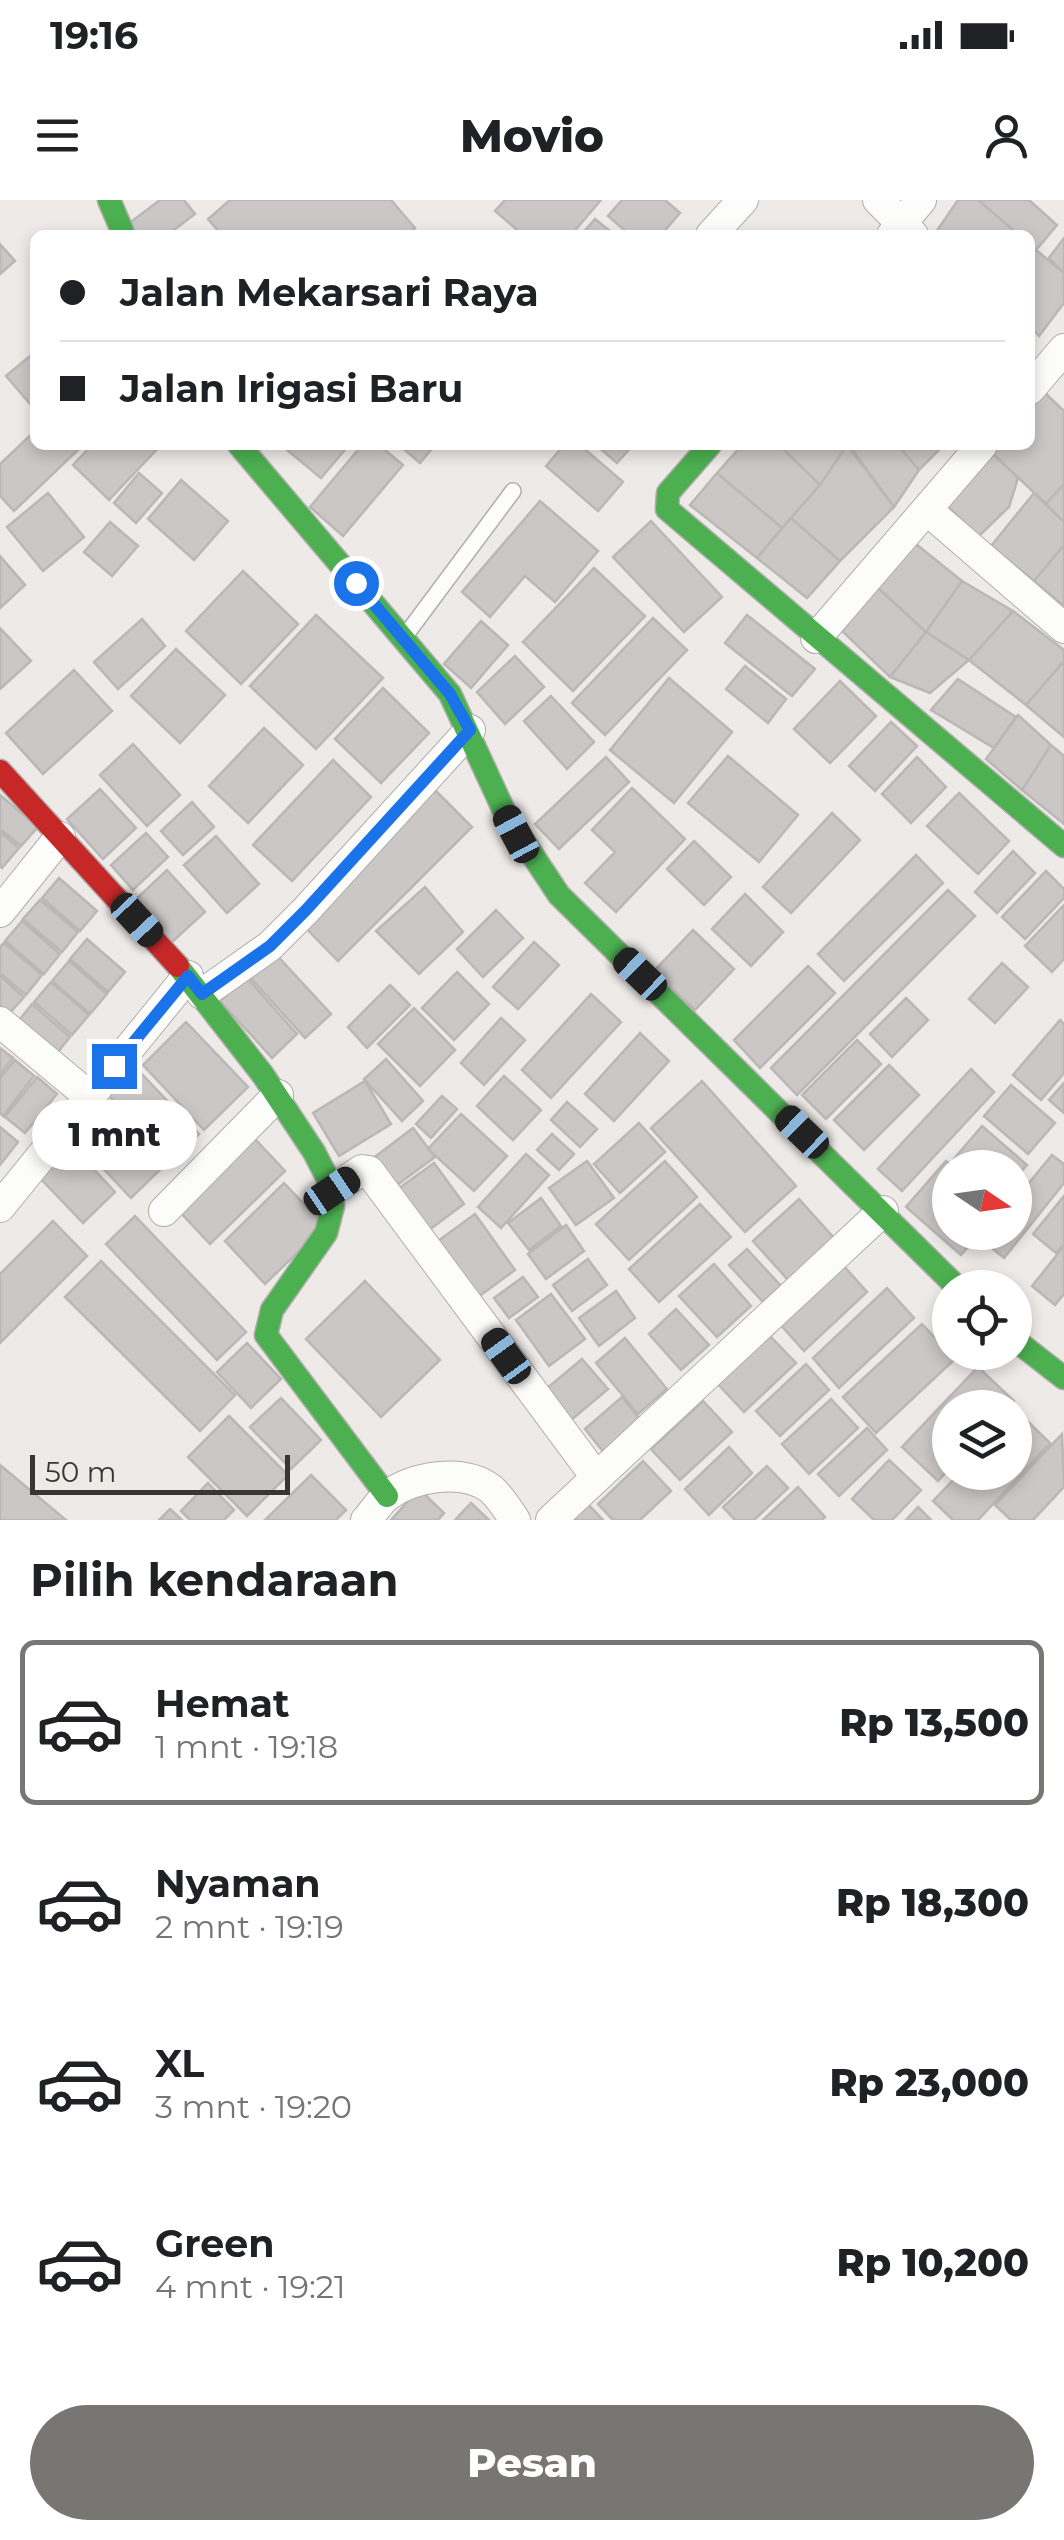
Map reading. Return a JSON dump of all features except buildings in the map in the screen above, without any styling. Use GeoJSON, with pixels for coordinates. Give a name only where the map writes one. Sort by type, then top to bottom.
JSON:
{"type":"FeatureCollection","features":[{"type":"Feature","properties":{"kind":"street"},"geometry":{"type":"LineString","coordinates":[[109,200],[122,230]]}},
{"type":"Feature","properties":{"kind":"street"},"geometry":{"type":"LineString","coordinates":[[716,230],[743,200]]}},
{"type":"Feature","properties":{"kind":"street"},"geometry":{"type":"LineString","coordinates":[[878,200],[901,230]]}},
{"type":"Feature","properties":{"kind":"street"},"geometry":{"type":"LineString","coordinates":[[903,230],[921,200]]}},
{"type":"Feature","properties":{"kind":"street"},"geometry":{"type":"LineString","coordinates":[[242,450],[450,694],[470,730],[498,800],[531,858],[559,895],[940,1270]]}},
{"type":"Feature","properties":{"kind":"street"},"geometry":{"type":"LineString","coordinates":[[706,450],[668,493],[667,509],[1064,846]]}},
{"type":"Feature","properties":{"kind":"street"},"geometry":{"type":"LineString","coordinates":[[816,638],[978,450]]}},
{"type":"Feature","properties":{"kind":"street"},"geometry":{"type":"LineString","coordinates":[[927,510],[1064,628]]}},
{"type":"Feature","properties":{"kind":"street"},"geometry":{"type":"LineString","coordinates":[[0,1208],[90,1096],[195,985],[270,946],[470,730]]}},
{"type":"Feature","properties":{"kind":"street"},"geometry":{"type":"LineString","coordinates":[[0,772],[195,985],[278,1095],[325,1170],[332,1191],[330,1222],[272,1310],[266,1322],[266,1335],[387,1496]]}},
{"type":"Feature","properties":{"kind":"street"},"geometry":{"type":"LineString","coordinates":[[0,912],[60,836]]}},
{"type":"Feature","properties":{"kind":"street"},"geometry":{"type":"LineString","coordinates":[[0,1022],[90,1096]]}},
{"type":"Feature","properties":{"kind":"street"},"geometry":{"type":"LineString","coordinates":[[164,1211],[278,1095]]}},
{"type":"Feature","properties":{"kind":"street"},"geometry":{"type":"LineString","coordinates":[[332,1191],[362,1170],[369,1171],[596,1478]]}},
{"type":"Feature","properties":{"kind":"street"},"geometry":{"type":"LineString","coordinates":[[550,1520],[883,1212]]}},
{"type":"Feature","properties":{"kind":"street"},"geometry":{"type":"LineString","coordinates":[[1032,1353],[1064,1378]]}},
{"type":"Feature","properties":{"kind":"street"},"geometry":{"type":"LineString","coordinates":[[366,1520],[387,1496],[417,1480],[467,1478],[491,1490],[515,1520]]}},
{"type":"Feature","properties":{"kind":"lane"},"geometry":{"type":"LineString","coordinates":[[404,638],[513,491]]}},
{"type":"Feature","properties":{"kind":"traffic: fast"},"geometry":{"type":"LineString","coordinates":[[109,200],[122,230]]}},
{"type":"Feature","properties":{"kind":"traffic: fast"},"geometry":{"type":"LineString","coordinates":[[243,450],[450,694],[506,815],[559,895],[940,1270]]}},
{"type":"Feature","properties":{"kind":"traffic: fast"},"geometry":{"type":"LineString","coordinates":[[706,450],[668,493],[667,509],[1064,846]]}},
{"type":"Feature","properties":{"kind":"traffic: fast"},"geometry":{"type":"LineString","coordinates":[[178,966],[263,1075],[330,1183],[333,1206],[326,1233],[272,1310],[266,1335],[387,1496]]}},
{"type":"Feature","properties":{"kind":"traffic: fast"},"geometry":{"type":"LineString","coordinates":[[1032,1353],[1064,1378]]}},
{"type":"Feature","properties":{"kind":"traffic: jam"},"geometry":{"type":"LineString","coordinates":[[0,771],[178,966]]}},
{"type":"Feature","properties":{"kind":"route"},"geometry":{"type":"LineString","coordinates":[[114,1066],[188,976],[202,994],[270,946],[470,730],[450,694],[356,583]]}}]}
